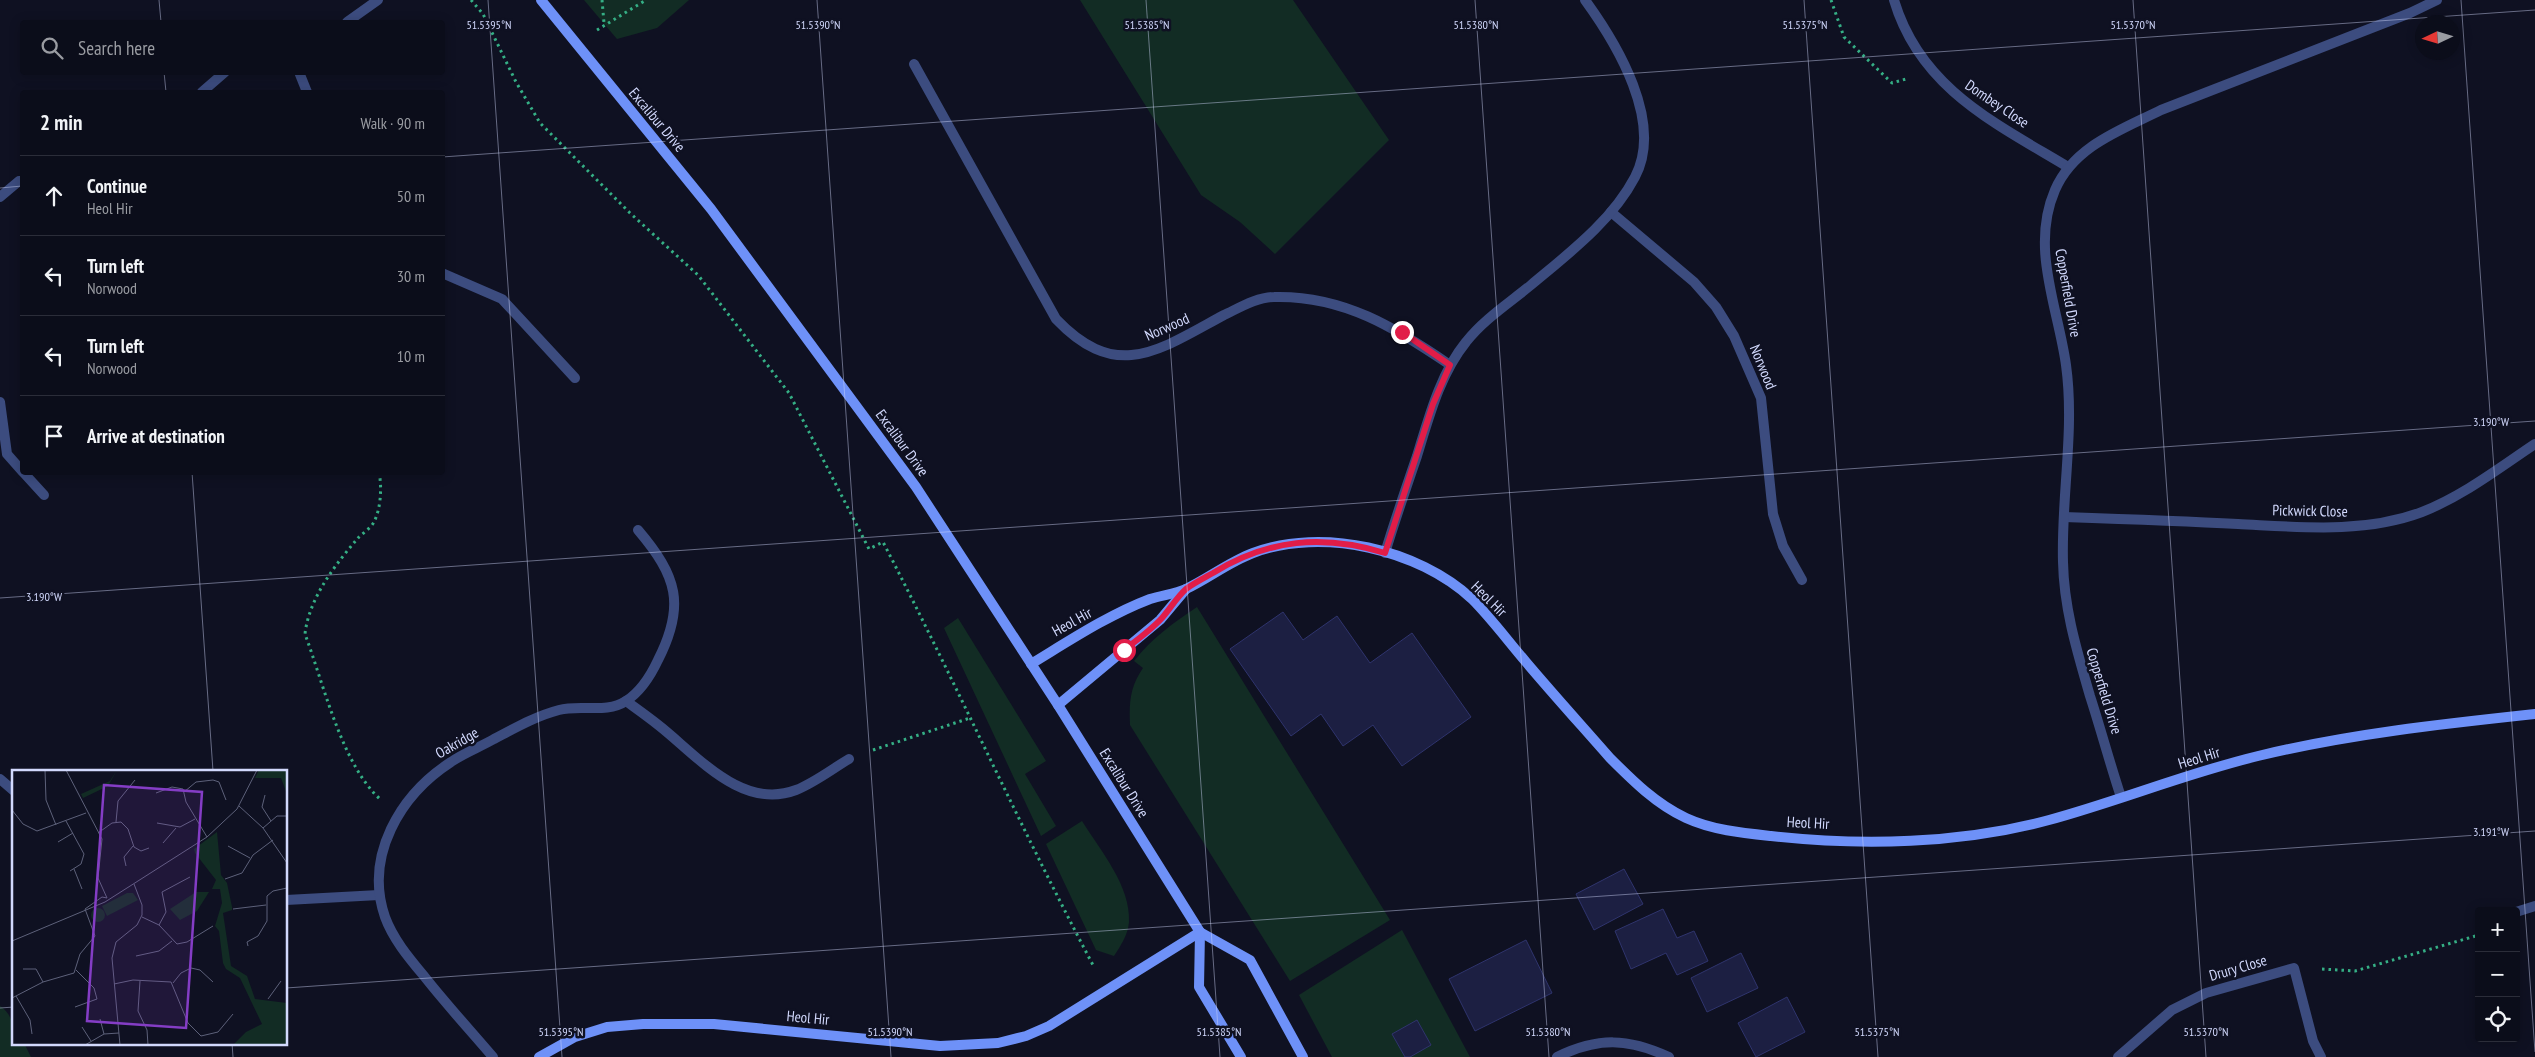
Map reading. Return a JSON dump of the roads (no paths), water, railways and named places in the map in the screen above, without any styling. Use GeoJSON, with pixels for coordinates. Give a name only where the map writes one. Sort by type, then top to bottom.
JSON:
{"type":"FeatureCollection","features":[{"type":"Feature","properties":{"kind":"street"},"geometry":{"type":"LineString","coordinates":[[350,20],[378,0]]}},
{"type":"Feature","properties":{"kind":"street","name":"Excalibur Drive"},"geometry":{"type":"LineString","coordinates":[[541,0],[711,209],[910,479],[1058,705],[1200,932],[1250,960],[1303,1057]]}},
{"type":"Feature","properties":{"kind":"street"},"geometry":{"type":"LineString","coordinates":[[1385,553],[1433,404],[1450,365],[1466,342],[1482,326],[1572,250],[1611,212],[1636,175],[1643,151],[1643,121],[1635,89],[1619,53],[1586,0]]}},
{"type":"Feature","properties":{"kind":"street","name":"Dombey Close"},"geometry":{"type":"LineString","coordinates":[[1894,0],[1913,46],[1932,71],[1951,91],[1975,110],[2068,167]]}},
{"type":"Feature","properties":{"kind":"street","name":"Copperfield Drive"},"geometry":{"type":"LineString","coordinates":[[2121,797],[2074,642],[2065,600],[2063,562],[2068,445],[2066,366],[2043,246],[2054,191],[2068,167],[2081,154],[2098,142],[2161,110],[2320,50],[2437,0]]}},
{"type":"Feature","properties":{"kind":"street","name":"Norwood"},"geometry":{"type":"LineString","coordinates":[[914,64],[1056,319],[1073,337],[1096,351],[1124,356],[1150,352],[1240,307],[1271,297],[1304,298],[1342,305],[1370,316],[1402,332],[1450,365]]}},
{"type":"Feature","properties":{"kind":"street"},"geometry":{"type":"LineString","coordinates":[[204,90],[222,75]]}},
{"type":"Feature","properties":{"kind":"street"},"geometry":{"type":"LineString","coordinates":[[300,75],[306,90]]}},
{"type":"Feature","properties":{"kind":"street"},"geometry":{"type":"LineString","coordinates":[[2,191],[20,181]]}},
{"type":"Feature","properties":{"kind":"street","name":"Norwood"},"geometry":{"type":"LineString","coordinates":[[1611,212],[1694,282],[1716,307],[1734,336],[1760,398],[1773,514],[1783,546],[1802,580]]}},
{"type":"Feature","properties":{"kind":"street"},"geometry":{"type":"LineString","coordinates":[[445,274],[502,299],[575,378]]}},
{"type":"Feature","properties":{"kind":"street"},"geometry":{"type":"LineString","coordinates":[[0,402],[4,454],[20,469]]}},
{"type":"Feature","properties":{"kind":"street","name":"Pickwick Close"},"geometry":{"type":"LineString","coordinates":[[2064,517],[2309,527],[2351,526],[2388,522],[2422,512],[2453,497],[2535,444]]}},
{"type":"Feature","properties":{"kind":"street"},"geometry":{"type":"LineString","coordinates":[[26,475],[44,496]]}},
{"type":"Feature","properties":{"kind":"street"},"geometry":{"type":"LineString","coordinates":[[638,530],[658,554],[673,588],[676,613],[670,638],[656,665],[641,688],[626,701],[726,781],[747,790],[771,795],[796,790],[849,759]]}},
{"type":"Feature","properties":{"kind":"street","name":"Heol Hir"},"geometry":{"type":"LineString","coordinates":[[1031,664],[1096,625],[1141,604],[1186,589],[1224,566],[1254,553],[1282,545],[1330,541],[1358,545],[1385,553],[1431,571],[1471,599],[1574,718],[1633,781],[1663,805],[1686,818],[1708,826],[1793,838],[1899,840],[2014,829],[2256,756],[2302,746],[2414,727],[2535,714]]}},
{"type":"Feature","properties":{"kind":"street","name":"Heol Hir"},"geometry":{"type":"LineString","coordinates":[[1058,705],[1160,620],[1186,589]]}},
{"type":"Feature","properties":{"kind":"street","name":"Oakridge"},"geometry":{"type":"LineString","coordinates":[[493,1057],[399,945],[385,918],[379,895],[380,865],[383,850],[397,815],[428,779],[451,762],[532,719],[560,709],[614,706],[626,701]]}},
{"type":"Feature","properties":{"kind":"street"},"geometry":{"type":"LineString","coordinates":[[0,779],[12,789]]}},
{"type":"Feature","properties":{"kind":"street"},"geometry":{"type":"LineString","coordinates":[[288,900],[379,895]]}},
{"type":"Feature","properties":{"kind":"street"},"geometry":{"type":"LineString","coordinates":[[2520,911],[2535,906]]}},
{"type":"Feature","properties":{"kind":"street"},"geometry":{"type":"LineString","coordinates":[[1200,932],[1199,987],[1241,1057]]}},
{"type":"Feature","properties":{"kind":"street","name":"Heol Hir"},"geometry":{"type":"LineString","coordinates":[[539,1057],[575,1038],[607,1028],[676,1022],[940,1046],[998,1043],[1026,1036],[1049,1026],[1108,992],[1200,932]]}},
{"type":"Feature","properties":{"kind":"street","name":"Drury Close"},"geometry":{"type":"LineString","coordinates":[[2118,1057],[2172,1010],[2206,993],[2294,968],[2313,1041],[2321,1057]]}},
{"type":"Feature","properties":{"kind":"street"},"geometry":{"type":"LineString","coordinates":[[1557,1057],[1598,1042],[1622,1041],[1646,1046],[1669,1057]]}}]}
